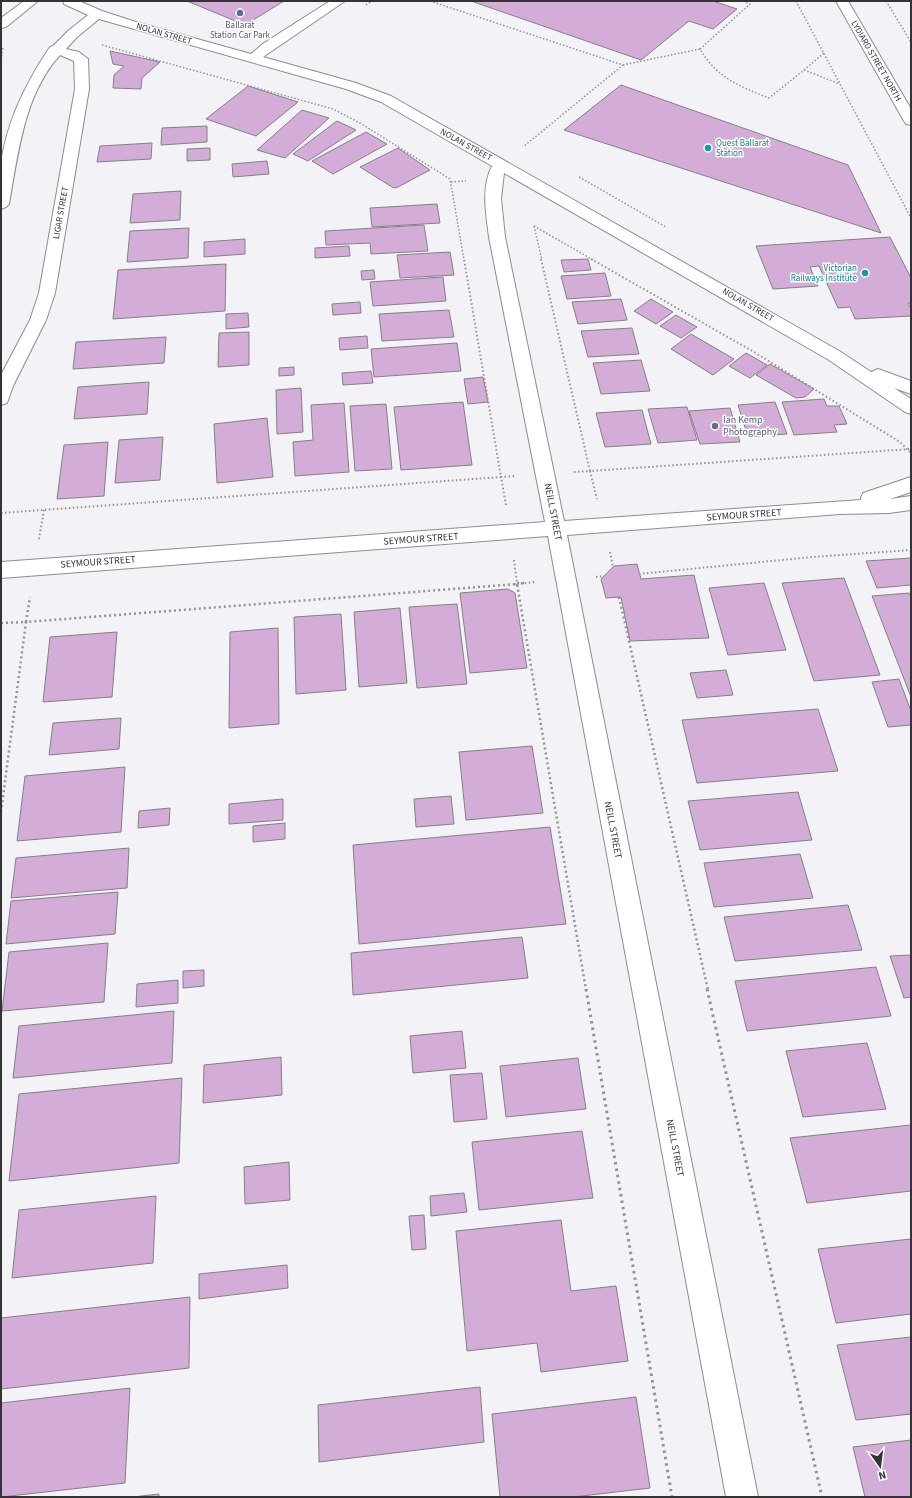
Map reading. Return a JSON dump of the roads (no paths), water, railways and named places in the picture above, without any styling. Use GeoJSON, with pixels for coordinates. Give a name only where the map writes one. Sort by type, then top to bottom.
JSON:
{"type":"FeatureCollection","features":[{"type":"Feature","properties":{"kind":"street"},"geometry":{"type":"LineString","coordinates":[[1,24],[32,1]]}},
{"type":"Feature","properties":{"kind":"street","name":"NOLAN STREET"},"geometry":{"type":"LineString","coordinates":[[69,1],[97,14],[167,36],[253,58],[351,86],[378,96],[500,164],[835,356],[911,408]]}},
{"type":"Feature","properties":{"kind":"street"},"geometry":{"type":"LineString","coordinates":[[253,58],[339,1]]}},
{"type":"Feature","properties":{"kind":"street","name":"LYDIARD STREET NORTH"},"geometry":{"type":"LineString","coordinates":[[842,1],[911,122]]}},
{"type":"Feature","properties":{"kind":"street"},"geometry":{"type":"LineString","coordinates":[[1,204],[13,140],[21,112],[36,79],[55,50],[69,35],[97,14]]}},
{"type":"Feature","properties":{"kind":"street","name":"LIGAR STREET"},"geometry":{"type":"LineString","coordinates":[[2,388],[38,320],[47,293],[82,89],[81,59],[74,55],[55,50]]}},
{"type":"Feature","properties":{"kind":"street","name":"NEILL STREET"},"geometry":{"type":"LineString","coordinates":[[500,164],[496,171],[493,190],[495,224],[556,529],[742,1497]]}},
{"type":"Feature","properties":{"kind":"street","name":"NOLAN STREET"},"geometry":{"type":"LineString","coordinates":[[835,356],[911,388]]}},
{"type":"Feature","properties":{"kind":"street","name":"SEYMOUR STREET"},"geometry":{"type":"LineString","coordinates":[[840,507],[897,490],[911,484]]}},
{"type":"Feature","properties":{"kind":"street","name":"SEYMOUR STREET"},"geometry":{"type":"LineString","coordinates":[[1,570],[840,507],[911,504]]}},
{"type":"Feature","properties":{"kind":"place","name":"Ballarat Station Car Park"},"geometry":{"type":"Point","coordinates":[240,13]}},
{"type":"Feature","properties":{"kind":"place","name":"Quest Ballarat Station"},"geometry":{"type":"Point","coordinates":[708,148]}},
{"type":"Feature","properties":{"kind":"place","name":"Victorian Railways Institute"},"geometry":{"type":"Point","coordinates":[865,273]}},
{"type":"Feature","properties":{"kind":"place","name":"Ian Kemp Photography"},"geometry":{"type":"Point","coordinates":[715,426]}}]}
